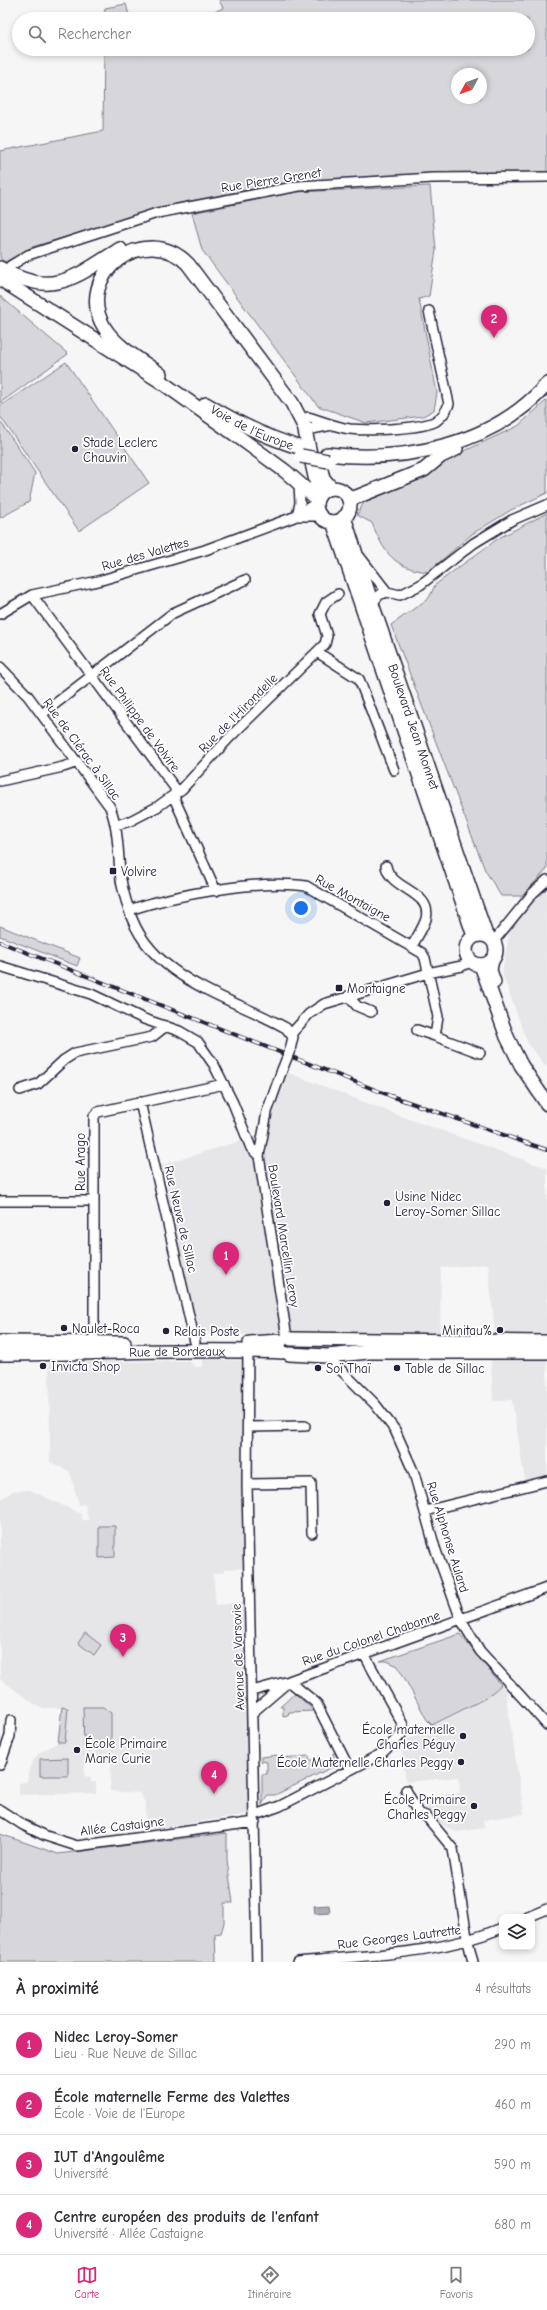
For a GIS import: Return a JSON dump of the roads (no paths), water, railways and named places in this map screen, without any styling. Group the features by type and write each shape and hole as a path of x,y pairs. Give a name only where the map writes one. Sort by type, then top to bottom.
{"main road":[{"path":"3,269 19,279 31,283 61,282 137,241 157,239 175,245 195,260 287,384 306,423 323,478 331,488 344,492 349,500 349,512 339,519"},
{"path":"318,503 306,423 270,372 188,264 182,258 163,249 143,248 123,256 111,265 103,278 97,295 98,312 109,334 160,378 299,484 318,503 339,519 485,937 496,951 481,962"},
{"name":"Voie de l'Europe","path":"3,269 235,429 268,444 301,452 365,464 407,460 437,454 469,443 503,427 525,413 547,391"},
{"path":"0,280 160,378"},
{"name":"Voie de l'Europe","path":"328,457 377,457 410,454 440,447 477,433 504,419 522,407 547,384"},
{"path":"349,500 424,470 441,456 469,443"},
{"path":"318,503 331,488"},
{"name":"Boulevard Jean Monnet","path":"339,519 354,549 485,937"},
{"path":"485,937 466,948 467,955 481,962 490,970 513,1034 526,1062 547,1094"},
{"path":"481,962 507,1037 521,1065 547,1104"},
{"name":"Rue de Bordeaux","path":"0,1342 195,1342 286,1345 547,1342"},
{"name":"Rue de Bordeaux","path":"0,1354 85,1354 118,1351 248,1351 286,1345 327,1356 369,1352 547,1352"}],"street":[{"name":"Rue Pierre Grenet","path":"3,269 28,255 157,213 299,186 433,178 547,177"},
{"path":"306,423 334,425 350,429 376,430 424,424 435,421 446,414 450,404 429,311"},
{"path":"306,423 334,425"},
{"path":"297,516 300,503 299,484"},
{"name":"Rue des Valettes","path":"0,614 32,595 98,581 205,550 297,516 318,503"},
{"path":"372,604 379,595 387,592 400,595 420,585 474,543 512,520 547,504"},
{"path":"354,549 387,592"},
{"path":"42,714 173,613 245,580"},
{"name":"Rue de l'Hirondelle","path":"116,825 130,821 175,794 325,644 327,636 320,614 326,602 338,594"},
{"name":"Rue Philippe de Volvire","path":"32,595 175,788 175,800 216,891"},
{"path":"317,652 359,679 394,770"},
{"name":"Rue de Clérac à Sillac","path":"0,667 42,714 110,807 116,825 120,874 129,910 139,935 157,955 183,977 279,1024 291,1034"},
{"path":"0,781 63,767 78,762"},
{"path":"386,866 390,878 421,898 427,910 425,923 412,946"},
{"path":"485,937 547,880"},
{"name":"Rue Montaigne","path":"129,910 155,902 216,891 272,884 306,886 412,946 424,955 438,1017 435,1036"},
{"path":"291,1034 315,1009 348,996 428,973 481,962"},
{"path":"0,966 91,994 190,1037 202,1046 224,1084 251,1148 258,1156"},
{"path":"348,996 357,1006 371,1012"},
{"path":"20,1090 38,1084 48,1077 64,1060 75,1053 152,1037 166,1026"},
{"path":"417,1030 480,1054"},
{"name":"Boulevard Marcellin Leroy","path":"286,1345 258,1156 267,1112 293,1041 291,1034"},
{"name":"Rue Arago","path":"94,1342 94,1116 98,1112 224,1084"},
{"name":"Rue Neuve de Sillac","path":"140,1102 195,1342"},
{"path":"0,1201 93,1200"},
{"name":"Avenue de Varsovie","path":"248,1351 247,1484 253,1712 257,1962"},
{"name":"Rue Alphonse Aulard","path":"327,1356 376,1404 395,1430 410,1462 442,1572 461,1620 485,1657 547,1725"},
{"path":"248,1427 305,1426"},
{"path":"425,1511 547,1481"},
{"path":"247,1484 311,1483 312,1533"},
{"name":"Rue du Colonel Chabanne","path":"252,1691 289,1681 547,1588"},
{"name":"Allée Castaigne","path":"0,1810 23,1825 46,1836 77,1846 255,1819 381,1754 402,1735 404,1730 403,1725 364,1654"},
{"path":"289,1681 316,1703 350,1770"},
{"name":"Rue du Colonel Chabanne","path":"253,1712 289,1681"},
{"path":"0,1765 10,1736 11,1720"},
{"path":"406,1790 418,1813 426,1816 453,1849 468,1941 473,1962"},
{"path":"535,1914 547,1909"},
{"name":"Rue Georges Lautrette","path":"297,1962 414,1950 468,1941 499,1929"}],"railway":[{"path":"0,942 391,1096 547,1150"}],"place":[{"name":"École maternelle Ferme des Valettes","path":"494,338"},
{"name":"Stade Leclerc Chauvin","path":"75,449"},
{"name":"Volvire","path":"113,871"},
{"name":"Montaigne","path":"339,988"},
{"name":"Usine Nidec Leroy-Somer Sillac","path":"387,1203"},
{"name":"Nidec Leroy-Somer","path":"226,1275"},
{"name":"Naulet-Roca","path":"64,1328"},
{"name":"Minitau%","path":"500,1330"},
{"name":"Relais Poste","path":"166,1331"},
{"name":"Invicta Shop","path":"43,1366"},
{"name":"Soï Thaï","path":"318,1368"},
{"name":"Table de Sillac","path":"397,1368"},
{"name":"IUT d'Angoulême","path":"123,1657"},
{"name":"École maternelle Charles Péguy","path":"463,1736"},
{"name":"École Primaire Marie Curie","path":"77,1750"},
{"name":"École Maternelle Charles Peggy","path":"461,1762"},
{"name":"Centre européen des produits de l'enfant","path":"214,1794"},
{"name":"École Primaire Charles Peggy","path":"474,1806"}]}
